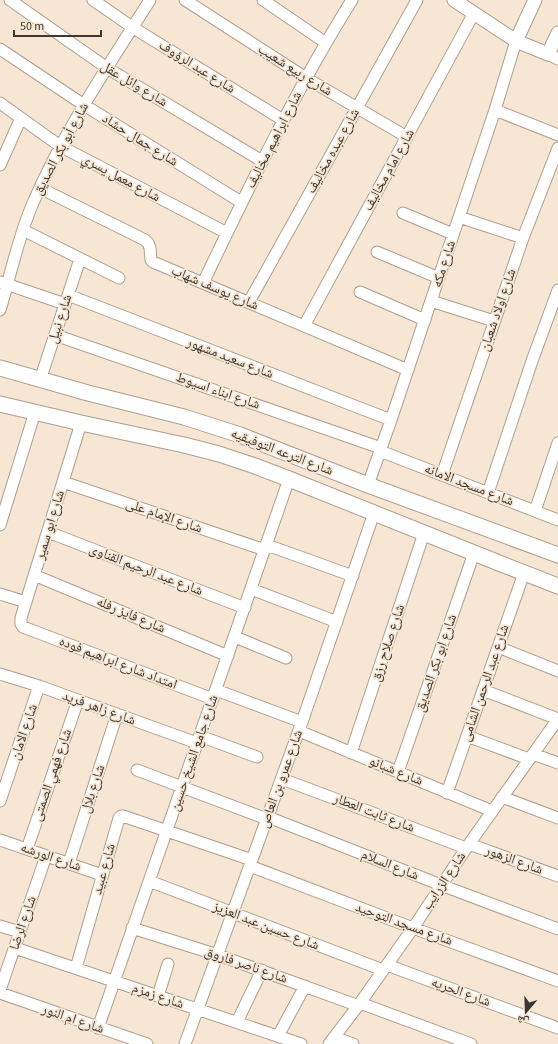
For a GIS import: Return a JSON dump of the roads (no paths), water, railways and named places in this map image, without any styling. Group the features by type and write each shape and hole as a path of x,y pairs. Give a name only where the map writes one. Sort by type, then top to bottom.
{"main road":[{"name":"شارع الترعه التوفيقيه","path":"0,368 88,393 184,417 240,434 368,485 558,555"},
{"name":"شارع الترعه التوفيقيه","path":"0,404 219,454 289,479 558,586"}],"street":[{"name":"شارع وائل عقل","path":"10,0 107,68 262,161"},
{"name":"شارع عبد الرؤوف","path":"92,0 132,27 283,120"},
{"name":"شارع أبو بكر الصديق","path":"0,310 4,283 33,202 60,146 150,0"},
{"name":"شارع ربيع شعيب","path":"185,0 306,78 407,137"},
{"path":"263,0 326,43"},
{"name":"شارع عبده مخاليف","path":"249,302 417,0"},
{"path":"516,41 535,0"},
{"name":"شارع ابراهيم مخاليف","path":"203,283 283,120 348,1"},
{"path":"456,1 516,41 553,56 558,33"},
{"name":"شارع امام مخاليف","path":"304,326 474,14"},
{"name":"شارع مكه","path":"368,485 495,110 516,41"},
{"name":"شارع جمال حشاد","path":"0,49 84,105 242,202"},
{"name":"شارع معمل يسري","path":"0,104 60,146 227,233"},
{"path":"495,110 558,135"},
{"path":"0,165 21,118"},
{"name":"شارع اولاد شعبان","path":"442,475 522,238 558,148"},
{"name":"شارع يوسف شهاب","path":"40,188 145,240 148,243 151,260 153,262 408,370"},
{"path":"403,213 453,234"},
{"path":"459,217 522,238"},
{"path":"23,230 119,278"},
{"path":"377,252 439,278"},
{"name":"شارع نبيل","path":"40,380 80,259"},
{"name":"شارع سعيد مشهور","path":"4,283 67,299 391,420"},
{"path":"488,493 532,360 558,290"},
{"path":"360,292 425,320"},
{"path":"431,300 494,321"},
{"name":"شارع ابناء اسيوط","path":"55,335 381,449"},
{"path":"0,525 35,412"},
{"name":"شارع ابو سمير","path":"23,627 21,624 21,618 81,423"},
{"path":"535,511 558,443"},
{"name":"شارع مسجد الامانه","path":"381,449 442,475 558,520"},
{"name":"شارع جامع الشيخ حسين","path":"98,1028 289,479"},
{"name":"شارع الإمام على","path":"63,482 353,576"},
{"name":"شارع عمرو بن العاص","path":"185,1044 301,727 374,513"},
{"name":"شارع عبد الرحيم القناوى","path":"48,532 245,608"},
{"name":"شارع صلاح رزق","path":"351,753 424,533"},
{"name":"شارع ابو بكر الصديق","path":"398,772 474,553"},
{"name":"شارع عبد الرحمن الشامى","path":"447,792 524,573"},
{"name":"شارع فايز رفله","path":"34,575 228,656"},
{"path":"251,590 337,622"},
{"path":"0,594 26,602"},
{"name":"امتداد شارع ابراهيم فوده","path":"23,627 301,727"},
{"path":"234,637 286,658"},
{"path":"498,647 558,671"},
{"name":"شارع زاهر فريد","path":"0,674 39,686 117,714 257,757"},
{"name":"شارع الامان","path":"0,800 39,686"},
{"path":"483,690 558,718"},
{"name":"شارع فهمي الصمتى","path":"27,849 78,700"},
{"name":"شارع بلال","path":"69,863 117,714"},
{"name":"شارع الزرايب","path":"331,1040 360,1004 492,811 558,718"},
{"name":"شارع شبانو","path":"301,727 351,753 492,811"},
{"path":"467,736 558,763"},
{"path":"137,770 182,788 267,818"},
{"name":"شارع ثابت العطار","path":"282,779 468,846"},
{"path":"502,797 558,818"},
{"name":"شارع عبيد","path":"76,968 118,818 123,816 167,830"},
{"name":"شارع السلام","path":"267,818 558,929"},
{"name":"شارع مسجد التوحيد","path":"167,830 412,928 558,981"},
{"name":"شارع الورشه","path":"0,840 102,875"},
{"name":"شارع الزهور","path":"468,846 558,876"},
{"name":"شارع الرضا","path":"0,990 46,856"},
{"name":"شارع حسين عبد العزيز","path":"149,881 233,913 385,967"},
{"path":"0,926 20,932"},
{"name":"شارع ناصر فاروق","path":"132,928 262,970 471,1044"},
{"name":"شارع زمزم","path":"15,948 301,1044"},
{"path":"158,996 168,964"},
{"name":"شارع الحريه","path":"385,967 558,1028"},
{"path":"236,1022 262,970"},
{"path":"278,1036 305,986"},
{"name":"شارع ام النور","path":"0,993 146,1044"},
{"path":"331,1040 353,1044"}]}
